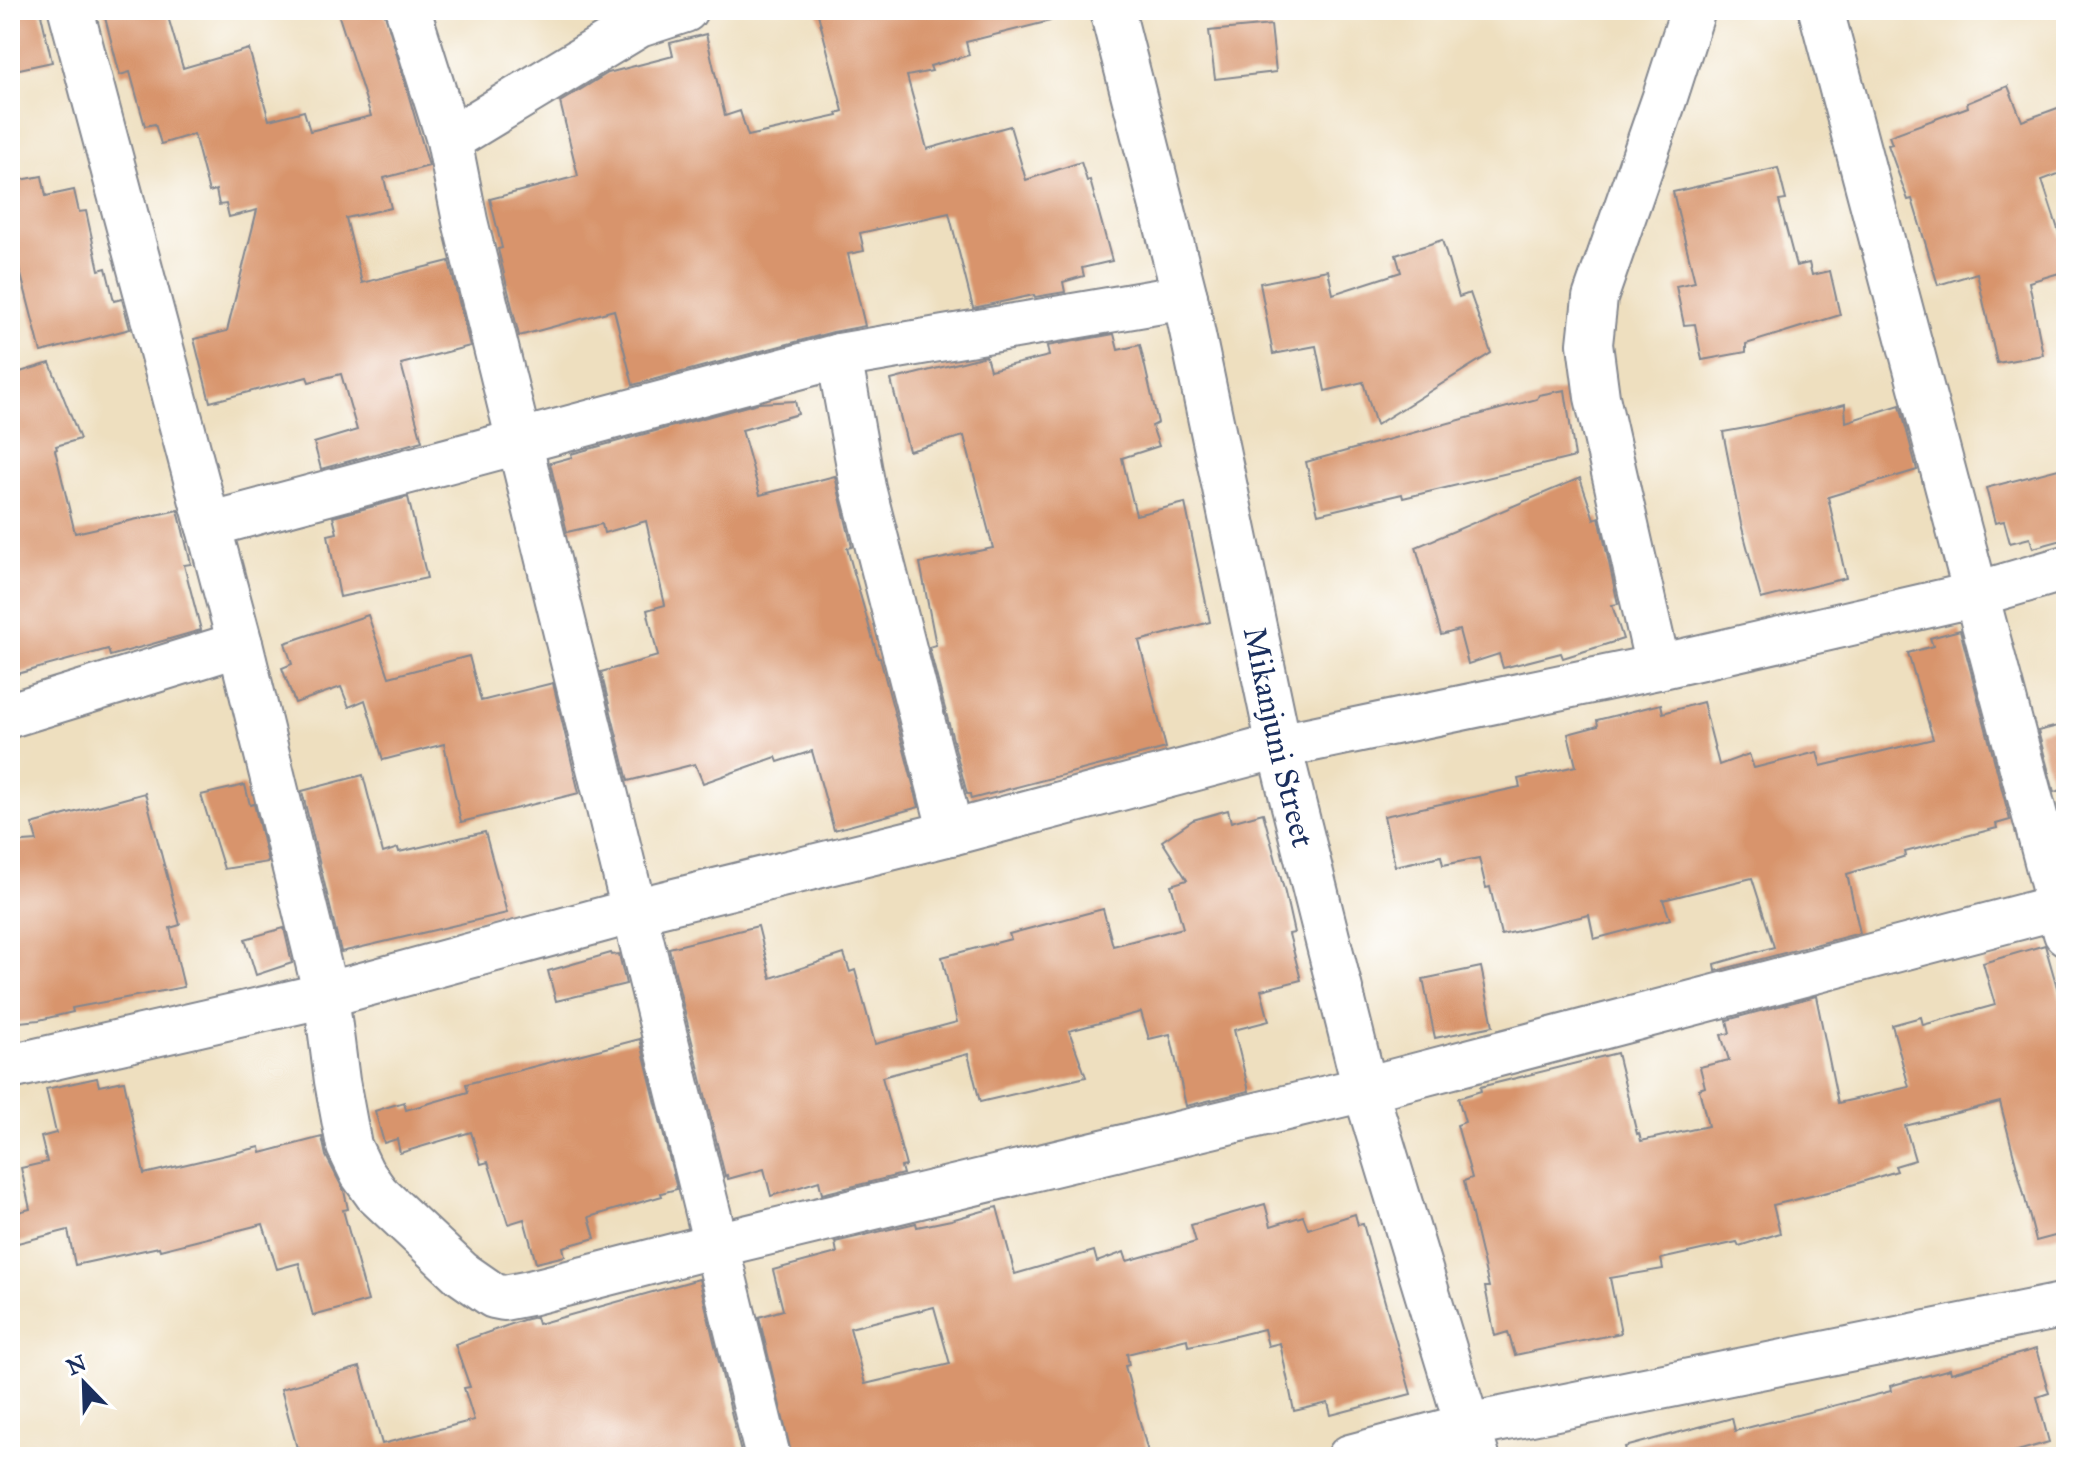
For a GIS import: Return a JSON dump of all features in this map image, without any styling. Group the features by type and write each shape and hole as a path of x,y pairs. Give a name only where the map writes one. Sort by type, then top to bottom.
{"street":[{"path":"71,10 240,644 326,995 349,1146 377,1194 432,1248 486,1292 504,1298 2064,915 1821,10"},
{"path":"408,10 449,140 465,221 768,1457"},
{"path":"449,140 639,25 685,10"},
{"name":"Mikanjuni Street","path":"1112,10 1185,297 1279,746 1365,1089 1472,1442"},
{"path":"1658,667 1597,397 1590,344 1595,298 1693,10"},
{"path":"208,525 839,356 1185,297"},
{"path":"839,356 863,488 951,833"},
{"path":"10,1067 326,995 634,911 951,833 1279,746 1658,667 1977,594 2066,568"},
{"path":"10,715 240,644"},
{"path":"1350,1457 1472,1442 2066,1305"}],"building":[{"path":"10,10 40,10 52,62 10,71"},
{"path":"103,10 166,10 183,68 249,49 269,120 304,111 310,131 371,116 337,10 384,10 429,166 384,178 391,208 346,218 362,283 449,261 470,346 401,364 422,441 321,469 314,443 357,430 341,374 309,382 307,377 210,402 194,339 227,331 257,210 229,217 226,204 219,205 216,190 209,192 194,134 161,144 155,124 145,126 130,72 120,75"},
{"path":"817,10 1048,10 1050,21 966,42 969,55 930,66 932,71 907,76 927,149 1010,126 1026,180 1081,162 1087,181 1090,180 1112,261 1082,268 1084,276 1063,282 1065,292 973,308 949,213 860,233 864,251 848,254 865,326 633,385 614,310 519,336 498,249 502,248 490,199 578,176 560,102 608,73 673,56 670,43 706,34 725,116 740,111 748,136 838,116 837,113 843,111"},
{"path":"1271,25 1276,72 1215,79 1209,31"},
{"path":"2008,86 2022,121 2066,105 2066,171 2042,180 2066,254 2066,271 2029,282 2043,355 1997,363 1977,273 1938,285 1912,199 1908,200 1888,145 1892,144 1889,136 1968,107 1967,103"},
{"path":"1778,168 1786,200 1779,201 1796,266 1809,263 1812,275 1830,271 1840,315 1746,344 1746,352 1702,360 1695,324 1684,325 1676,286 1695,282 1673,192"},
{"path":"42,176 46,196 74,190 79,212 86,211 99,270 106,268 114,301 122,299 130,329 41,352 18,263 10,264 10,182"},
{"path":"1442,240 1459,297 1470,293 1491,353 1376,425 1363,382 1325,391 1316,346 1273,354 1260,283 1328,270 1333,294 1401,272 1396,255"},
{"path":"1114,334 1118,350 1140,345 1158,423 1152,426 1159,446 1122,458 1136,515 1185,503 1210,622 1139,641 1166,748 971,799 967,794 929,647 936,645 920,563 993,548 964,436 909,451 891,380 986,356 990,370 1049,356 1047,346"},
{"path":"50,363 80,439 56,446 55,450 75,533 178,510 191,564 184,565 201,630 110,656 108,649 10,676 10,375"},
{"path":"1565,390 1575,457 1403,498 1402,494 1318,514 1306,462"},
{"path":"795,401 798,414 742,430 760,495 835,476 852,547 847,548 919,807 834,830 812,751 778,762 776,757 703,783 695,764 628,781 601,672 658,656 647,610 665,605 646,521 604,533 602,524 567,532 550,463 572,457 571,454 758,403"},
{"path":"1845,404 1846,422 1900,405 1917,470 1828,497 1846,578 1761,599 1741,524 1723,432"},
{"path":"2066,467 2066,539 2033,548 2030,538 2010,543 2004,521 1995,523 1986,488"},
{"path":"1580,478 1594,519 1599,517 1618,604 1612,605 1623,639 1563,658 1561,653 1503,668 1499,654 1468,664 1459,630 1441,635 1416,547"},
{"path":"408,497 427,578 340,597 328,535 337,533 333,517"},
{"path":"368,615 389,677 469,656 481,701 553,683 579,793 461,822 444,744 383,760 365,700 349,707 341,687 295,703 282,668 292,664 285,643"},
{"path":"1960,630 2010,820 1996,824 1997,828 1905,852 1906,856 1847,874 1860,933 1716,971 1715,964 1774,947 1752,878 1663,900 1670,919 1594,939 1589,915 1501,935 1490,887 1486,888 1479,858 1443,865 1441,856 1395,866 1384,816 1520,787 1518,779 1576,766 1568,734 1598,726 1597,720 1661,704 1663,713 1703,702 1719,765 1749,754 1754,768 1817,752 1821,766 1933,739 1908,653 1933,646 1930,638"},
{"path":"2066,724 2066,789 2054,792 2038,731"},
{"path":"363,775 383,853 485,832 507,913 341,952 302,791"},
{"path":"245,785 250,805 254,804 268,862 224,869 201,795"},
{"path":"145,793 180,925 170,928 184,987 72,1008 73,1012 39,1020 10,1023 10,843 37,841 32,824"},
{"path":"1228,810 1231,822 1263,813 1285,893 1294,933 1289,934 1301,980 1261,990 1269,1021 1234,1030 1249,1091 1186,1106 1170,1034 1149,1039 1141,1012 1069,1031 1086,1077 980,1102 968,1054 882,1077 906,1166 901,1167 903,1174 822,1194 819,1181 771,1196 764,1169 728,1179 725,1176 669,948 758,926 771,978 844,954 850,972 855,970 875,1044 957,1022 942,957 1011,939 1009,934 1103,909 1113,946 1183,928 1171,885 1187,880 1162,841 1193,820"},
{"path":"284,928 292,963 256,975 245,939"},
{"path":"2045,945 2066,1019 2066,1233 2036,1241 2000,1102 1905,1126 1915,1160 1895,1166 1897,1171 1773,1205 1780,1233 1739,1246 1737,1242 1661,1259 1663,1269 1610,1278 1621,1333 1515,1355 1508,1332 1495,1336 1485,1287 1489,1287 1464,1181 1472,1178 1457,1125 1465,1122 1458,1098 1481,1091 1480,1087 1617,1053 1641,1141 1708,1126 1699,1089 1705,1087 1700,1067 1729,1060 1721,1035 1730,1033 1727,1020 1816,996 1838,1103 1909,1087 1892,1025 1921,1017 1923,1025 1995,1005 1983,963"},
{"path":"611,953 619,954 626,984 556,1001 548,971"},
{"path":"1481,967 1493,1026 1435,1038 1423,979"},
{"path":"640,1039 677,1189 589,1217 595,1238 563,1247 565,1256 536,1263 524,1219 508,1224 488,1162 481,1164 471,1132 400,1153 397,1139 384,1143 375,1111 404,1102 406,1110 468,1092 466,1084"},
{"path":"97,1078 99,1086 124,1081 144,1174 260,1147 261,1153 322,1137 326,1156 344,1191 348,1209 343,1210 368,1301 313,1316 299,1263 277,1269 263,1224 160,1250 159,1247 75,1265 68,1230 10,1245 10,1214 30,1209 21,1168 47,1162 41,1137 56,1133 46,1089"},
{"path":"1265,1204 1271,1226 1303,1216 1308,1229 1355,1214 1358,1225 1363,1224 1411,1394 1331,1415 1328,1403 1294,1411 1280,1343 1268,1346 1264,1329 1188,1346 1187,1339 1127,1354 1129,1365 1125,1366 1148,1452 1131,1457 792,1457 759,1317 783,1310 773,1270 837,1253 835,1242 916,1223 917,1227 951,1220 997,1207 1015,1274 1094,1251 1097,1262 1124,1252 1127,1261 1196,1242 1191,1225","holes":["934,1307 950,1364 865,1384 850,1328"]},
{"path":"699,1279 742,1457 302,1457 297,1448 281,1389 360,1367 382,1444 474,1420 464,1388 470,1387 455,1344 523,1320 536,1317 538,1324"},
{"path":"2036,1349 2049,1393 2037,1397 2049,1442 1996,1457 1627,1457 1625,1447 1732,1418 1735,1431 1891,1391 1890,1386 1950,1369 1951,1373"}]}
